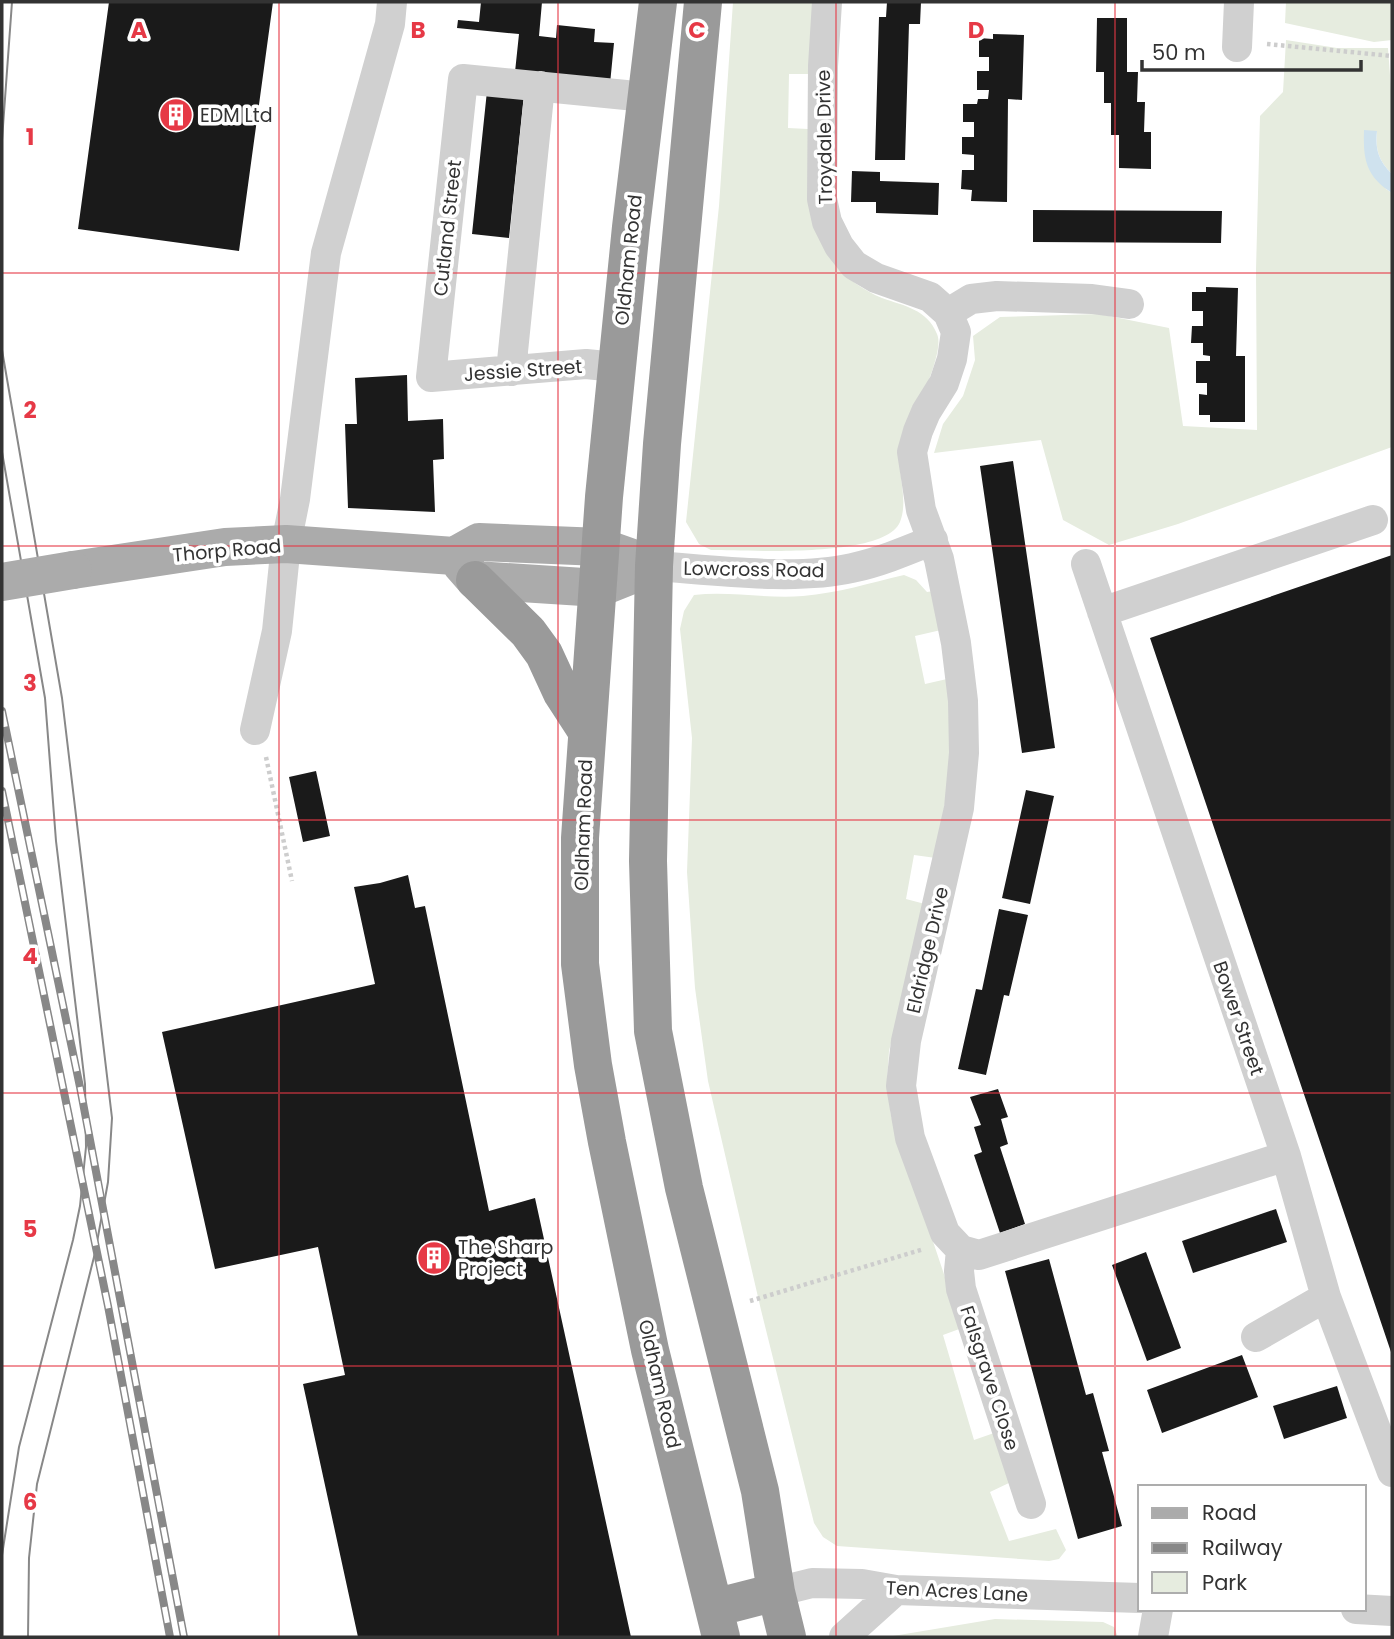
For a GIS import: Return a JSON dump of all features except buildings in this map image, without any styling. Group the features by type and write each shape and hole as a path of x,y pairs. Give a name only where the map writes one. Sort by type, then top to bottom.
{"highway":[{"name":"Oldham Road","path":"658,2 616,367 586,730 580,838 580,964 593,1065 650,1350 718,1623"},
{"path":"703,2 662,444 654,566 648,861 653,1031 684,1188 760,1491 776,1592 787,1637"},
{"path":"465,568 528,632 544,654 562,693 586,730"},
{"path":"718,1623 776,1592"}],"main road":[{"path":"465,568 479,542 601,547 654,566"},
{"name":"Thorp Road","path":"2,582 225,547 286,544 599,588"},
{"path":"599,588 654,566"}],"street":[{"path":"255,730 277,631 286,544 295,499 327,253 390,24 392,2"},
{"name":"Troydale Drive","path":"827,2 822,66 822,199 827,222 839,246 854,265 876,278 930,298 948,313"},
{"path":"1238,44 1239,2"},
{"name":"Cutland Street","path":"431,377 463,79 540,86"},
{"path":"511,371 540,86 646,97"},
{"path":"948,313 971,299 997,296 1092,299 1129,304"},
{"name":"Eldridge Drive","path":"948,313 956,332 951,359 944,383 918,431 912,452 921,510 933,540 956,643 963,701 964,752 959,808 906,1041 901,1086 910,1138 945,1233 957,1246"},
{"name":"Jessie Street","path":"431,377 586,364 616,367"},
{"path":"1102,612 1373,520"},
{"name":"Lowcross Road","path":"654,566 807,573 839,570 888,558 933,540"},
{"name":"Bower Street","path":"1086,564 1286,1156 1326,1297 1384,1420 1392,1472"},
{"path":"957,1246 979,1255 1286,1156"},
{"name":"Falsgrave Close","path":"957,1246 961,1289 1031,1504"},
{"path":"1256,1337 1326,1297"},
{"name":"Ten Acres Lane","path":"776,1592 812,1583 862,1584 896,1590 1138,1598"},
{"path":"844,1637 896,1590"},
{"path":"1366,1610 1392,1611"},
{"path":"1153,1637 1158,1611"}],"path":[{"path":"1238,44 1392,56"},
{"path":"255,730 268,760 292,881"},
{"path":"750,1301 957,1246"}],"green space":[{"path":"733,2 816,2 809,74 789,74 788,128 808,129 832,256 845,275 856,284 921,314 937,334 934,365 901,450 903,506 900,522 889,534 869,542 813,550 711,550 699,544 686,522 719,206"},
{"path":"1286,2 1392,2 1392,40 1374,42 1285,23"},
{"path":"1286,40 1337,48 1388,48 1392,103 1392,174 1379,155 1377,131 1364,131 1386,189 1392,193 1392,447 1178,524 1109,545 1063,520 1041,440 934,453 943,424 963,396 975,360 973,336 1000,317 1099,314 1169,328 1183,426 1257,430 1256,270 1260,116 1283,92"},
{"path":"904,575 916,580 927,592 934,591 941,630 915,636 925,684 947,679 951,726 949,778 936,858 914,855 906,899 925,904 889,1051 887,1082 891,1116 962,1328 943,1335 974,1440 994,1433 1011,1482 990,1492 1009,1541 1056,1529 1066,1550 1059,1559 1049,1561 837,1546 823,1537 814,1523 708,1081 695,988 687,872 692,738 680,629 684,611 694,595 816,595"},
{"path":"995,1619 1103,1622 1114,1627 1118,1637 887,1637"}],"water":[{"path":"1364,130 1377,131 1379,155 1392,174 1392,193 1371,174 1364,150"}],"tram line":[{"path":"2,140 12,2"},
{"path":"2,350 62,698 112,1118 108,1182 95,1253 37,1484 29,1558 28,1637"},
{"path":"2,452 45,698 56,841 85,1084 86,1147 80,1206 19,1447 2,1555"}],"railway":[{"path":"2,711 80,1087 184,1637"},
{"path":"2,791 108,1306 170,1637"}],"place":[{"name":"EDM Ltd","path":"176,115"},
{"name":"The Sharp Project","path":"434,1258"}]}
